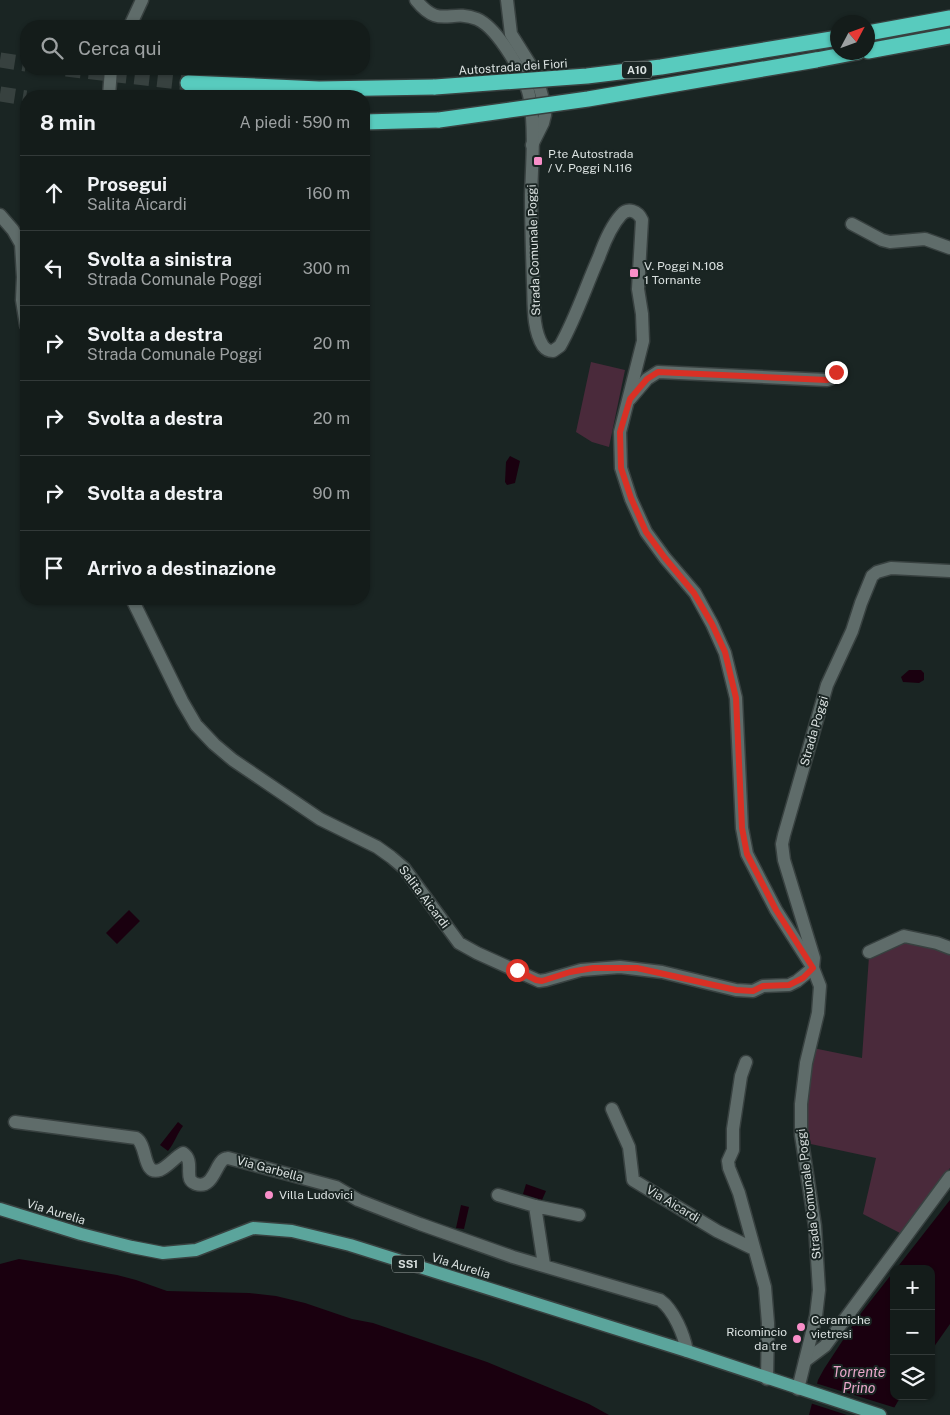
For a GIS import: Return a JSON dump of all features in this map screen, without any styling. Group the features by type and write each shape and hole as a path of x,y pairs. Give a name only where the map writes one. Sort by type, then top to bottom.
{"highway":[{"path":"875,32 950,18"},
{"path":"875,50 950,36"},
{"name":"Autostrada dei Fiori","path":"188,83 319,89 435,87 587,76 661,67 830,39"},
{"name":"A10","path":"370,122 439,120 579,100 830,57"}],"main road":[{"name":"Via Aurelia","path":"0,1209 82,1234 163,1253 196,1250 254,1228 292,1231 350,1245 687,1351 880,1415"}],"street":[{"path":"133,20 142,0"},
{"name":"Strada Comunale Poggi","path":"416,0 427,13 432,15 465,16 478,20 494,32 518,67 526,84 530,100 532,145 531,241 534,303 536,328 547,350 553,351 560,346 605,242 621,215 632,211 640,215 642,220 638,289 642,314 642,340 630,399 620,432 621,468 646,532 694,593 712,624 725,652 736,698 742,828 747,854 776,910 813,968 821,992 806,1063 801,1104 801,1135 815,1226 819,1290 816,1316 805,1361 804,1391"},
{"path":"507,0 511,34 532,68 544,103 545,115 543,123 532,145"},
{"path":"108,90 110,75"},
{"path":"0,215 20,241"},
{"path":"852,224 882,240 890,242 925,239 950,248"},
{"path":"630,399 647,379 658,372 827,380 836,372"},
{"name":"Strada Poggi","path":"813,968 814,958 787,871 782,844 827,686 854,626 872,576 877,572 891,568 950,572"},
{"name":"Salita Aicardi","path":"135,605 182,701 196,725 214,744 232,760 304,808 377,847 391,857 404,868 459,943 477,953 539,981 581,970 620,967 662,972 736,990 753,991 763,986 789,985 803,978 813,968"},
{"path":"869,952 904,936 937,943 950,948"},
{"path":"746,1062 741,1076 733,1129 733,1150 728,1161 739,1193 764,1287 768,1323 767,1379"},
{"name":"Via Aicardi","path":"612,1109 629,1147 633,1180 717,1232 754,1249"},
{"name":"Via Garbella","path":"16,1122 136,1138 143,1144 147,1163 152,1169 157,1170 165,1167 183,1153 187,1156 190,1164 190,1178 194,1184 203,1184 212,1177 219,1164 225,1159 261,1166 336,1187 358,1200 420,1224 513,1256 660,1300 668,1308 675,1320 687,1351"},
{"path":"805,1361 826,1346 950,1178"},
{"path":"498,1195 535,1206 579,1215"},
{"path":"535,1206 544,1265"}],"shaded area":[{"path":"591,362 625,370 609,447 592,442 576,432"},
{"path":"905,939 950,953 950,1168 900,1233 863,1214 876,1158 806,1143 805,1122 813,1048 862,1058 869,956"}],"water":[{"path":"510,456 520,461 515,483 507,485 505,482 506,462"},
{"path":"909,670 921,670 924,673 924,680 919,683 903,682 901,677"},
{"path":"129,910 140,921 117,944 106,933"},
{"path":"178,1122 183,1126 168,1151 160,1145"},
{"path":"526,1184 546,1191 542,1200 523,1194"},
{"path":"950,1200 950,1324 935,1345 935,1265 899,1265"},
{"path":"461,1205 469,1207 464,1229 456,1228"},
{"path":"19,1259 117,1275 167,1291 249,1293 276,1296 305,1303 352,1319 373,1323 487,1362 589,1404 609,1415 0,1415 0,1264"},
{"name":"Torrente Prino","path":"890,1276 890,1400 899,1400 890,1415 809,1415 818,1380 858,1317"}],"pier":[{"path":"815,1383 896,1408 893,1415 847,1415 810,1403"}],"tunnel":[{"path":"0,60 20,63"},
{"path":"118,75 188,83"},
{"path":"0,94 20,97"}],"place":[{"name":"P.te Autostrada / V. Poggi N.116","path":"538,161"},
{"name":"V. Poggi N.108 1 Tornante","path":"634,273"},
{"name":"Villa Ludovici","path":"269,1195"},
{"name":"Ceramiche vietresi","path":"801,1327"},
{"name":"Ricomincio da tre","path":"797,1339"}],"route":[{"path":"517,970 536,980 542,981 570,972 593,968 637,968 662,972 736,990 753,991 763,986 789,985 797,982 813,968 776,910 747,854 742,828 739,790 736,698 725,652 712,624 694,593 646,532 631,498 621,468 620,432 630,399 654,373 827,380 836,372"}]}
